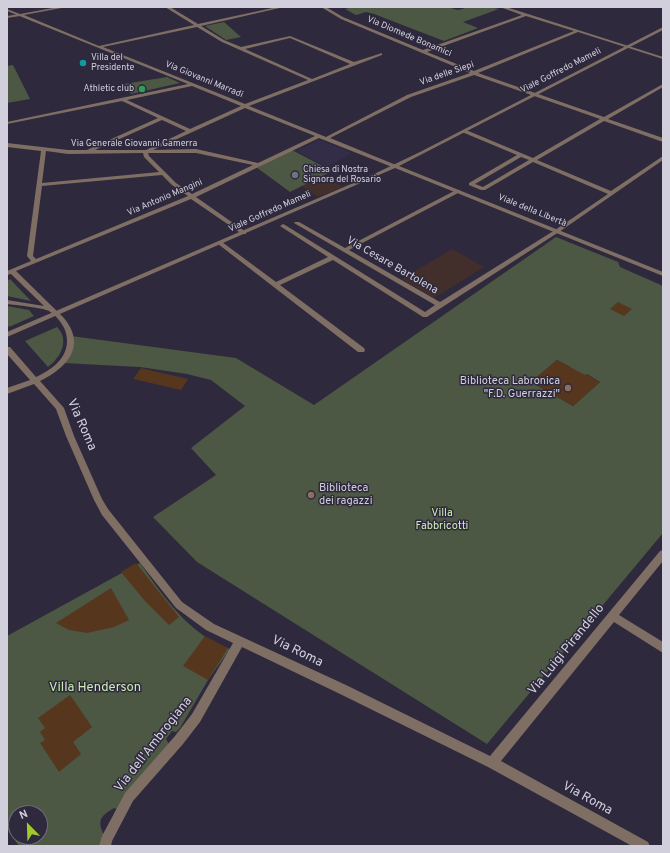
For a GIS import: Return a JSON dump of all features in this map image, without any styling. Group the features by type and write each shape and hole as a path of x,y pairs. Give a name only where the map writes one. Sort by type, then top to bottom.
{"street":[{"path":"7,17 66,7"},
{"path":"167,7 240,49 311,80"},
{"path":"98,47 282,7"},
{"name":"Via Diomede Bonamici","path":"323,7 342,18 474,73 663,140"},
{"path":"502,7 663,58"},
{"name":"Via Giovanni Marradi","path":"7,10 394,166"},
{"path":"424,52 527,14"},
{"name":"Viale Goffredo Mameli","path":"7,336 55,312 244,233 394,166 663,28"},
{"name":"Via delle Siepi","path":"322,138 409,96 474,73 578,31"},
{"path":"240,49 290,37 354,64"},
{"path":"244,233 174,184 146,156 145,152 244,106 380,54"},
{"path":"7,123 192,84"},
{"path":"521,155 471,184 484,189 663,85"},
{"path":"122,99 191,131"},
{"path":"86,152 162,118"},
{"path":"464,131 611,193"},
{"name":"Via Antonio Mangini","path":"12,271 193,196 322,138"},
{"name":"Via Generale Giovanni Gamerra","path":"7,145 44,150 86,152 196,151 260,165"},
{"path":"35,261 30,256 44,150"},
{"path":"440,306 556,231 663,158"},
{"name":"Viale della Libertà","path":"394,166 663,274"},
{"path":"40,185 162,173"},
{"path":"345,250 458,191"},
{"name":"Via Cesare Bartolena","path":"296,224 345,250 440,306"},
{"name":"Via Cesare Bartolena","path":"283,226 424,315 440,306"},
{"path":"220,243 361,350"},
{"path":"276,285 332,258"},
{"path":"7,391 36,381 51,372 63,362 72,341 69,330 55,312 12,271"},
{"path":"7,302 55,312"},
{"name":"Via Roma","path":"7,349 60,408 82,463 105,512 179,605 210,627 240,640 492,763 644,846"},
{"name":"Via Luigi Pirandello","path":"492,763 663,554"},
{"path":"613,616 663,648"},
{"name":"Via dell'Ambrogiana","path":"105,846 106,840 130,797 180,740 196,718 240,640"}],"shaded area":[{"path":"319,140 352,153 327,167 297,151"},
{"path":"323,175 343,187 318,197 301,186 304,185 302,183"},
{"path":"452,249 484,267 434,298 402,279"}],"green space":[{"path":"353,7 448,7 458,10 470,7 488,7 499,9 463,22 478,28 444,41 374,14 366,12 356,15 345,9"},
{"path":"224,22 241,37 226,40 205,26"},
{"path":"13,65 30,99 7,103 7,66"},
{"name":"Athletic club","path":"167,77 180,83 131,94 124,84"},
{"path":"292,150 332,171 290,192 256,167"},
{"name":"Villa Fabbricotti","path":"556,237 618,262 620,267 663,286 663,533 487,744 197,562 153,517 216,475 191,448 245,406 211,380 187,374 140,367 63,363 71,336 236,358 314,405","holes":["557,360 570,367 580,379 587,374 600,382 573,406 531,382"]},
{"path":"10,279 31,301 7,296 7,281"},
{"path":"7,306 29,310 34,316 9,327 7,324"},
{"path":"57,327 63,337 62,348 57,358 48,367 25,341"},
{"name":"Villa Henderson","path":"140,563 177,612 194,629 213,641 230,649 208,680 180,728 176,732 172,731 166,739 170,746 119,810 114,808 101,819 100,822 104,835 100,846 19,846 18,845 48,845 48,805 8,805 8,830 7,636"}],"building":[{"path":"618,302 632,309 624,316 610,309"},
{"name":"Biblioteca Labronica \"F.D. Guerrazzi\"","path":"557,360 600,382 573,406 531,382"},
{"path":"141,368 188,379 181,390 133,379"},
{"path":"136,563 179,617 169,625 145,601 121,572"},
{"path":"111,588 129,620 114,627 87,633 69,630 56,623"},
{"path":"205,636 228,648 208,680 183,666"},
{"path":"70,695 92,727 73,742 81,754 59,772 40,743 45,740 40,732 45,728 38,718"}],"place":[{"name":"Villa del Presidente","path":"83,63"},
{"name":"Athletic club","path":"142,89"},
{"name":"Chiesa di Nostra Signora del Rosario","path":"295,175"},
{"name":"Biblioteca Labronica \"F.D. Guerrazzi\"","path":"568,388"},
{"name":"Biblioteca dei ragazzi","path":"311,495"}]}
